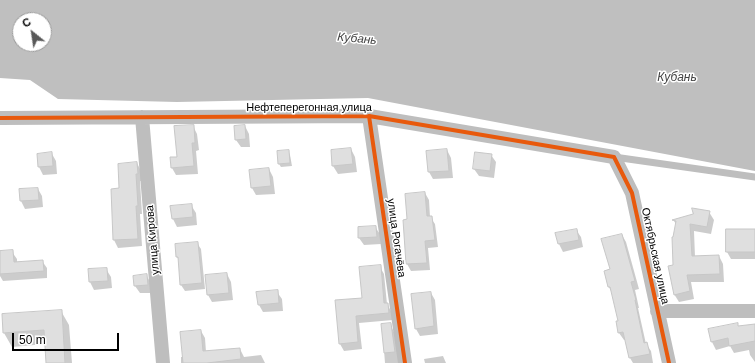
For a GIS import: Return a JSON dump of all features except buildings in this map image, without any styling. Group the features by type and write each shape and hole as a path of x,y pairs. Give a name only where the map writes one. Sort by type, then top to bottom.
{"street":[{"name":"Нефтеперегонная улица","path":"0,118 369,116 614,157"},
{"name":"улица Рогачёва","path":"369,116 405,363"},
{"name":"улица Кирова","path":"142,117 163,363"},
{"name":"Октябрьская улица","path":"614,157 632,193 669,363"},
{"path":"658,311 755,311"}],"lane":[{"path":"614,157 755,177"}],"water":[{"name":"Кубань","path":"0,0 755,0 755,171 368,98 177,102 58,99 30,80 0,78"}],"cycle path":[{"path":"369,116 405,363"},
{"path":"0,118 369,116 614,157 632,193 669,363"}]}
